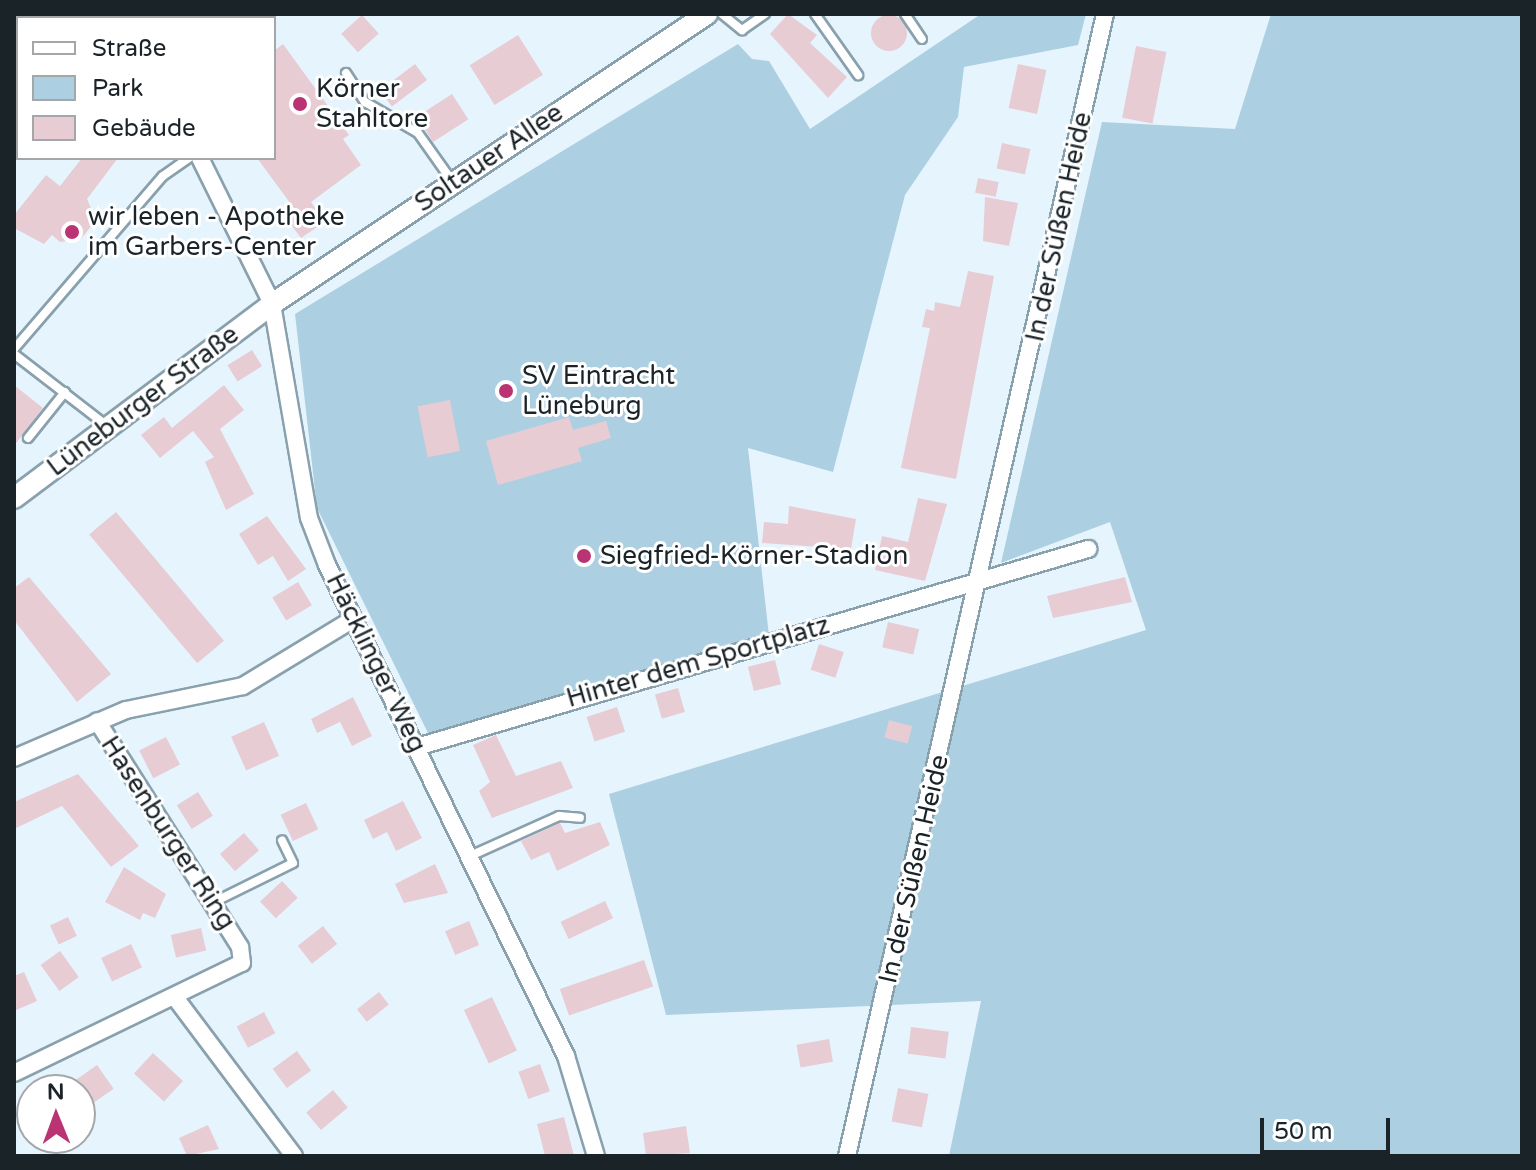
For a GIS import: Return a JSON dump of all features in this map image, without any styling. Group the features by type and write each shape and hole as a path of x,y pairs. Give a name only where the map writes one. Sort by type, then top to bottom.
{"street":[{"name":"Soltauer Allee","path":"272,304 707,14"},
{"name":"In der Süßen Heide","path":"847,1156 1105,14"},
{"name":"Häcklinger Weg","path":"201,160 272,304 309,518 353,619 566,1056 596,1156"},
{"name":"Lüneburger Straße","path":"14,498 272,304"},
{"path":"979,581 1088,549"},
{"name":"Hinter dem Sportplatz","path":"417,747 979,581"},
{"name":"Hasenburger Ring","path":"14,758 97,721 243,686 353,619"},
{"name":"Hasenburger Ring","path":"97,721 212,903 242,963 177,1000"},
{"path":"14,1073 177,1000 294,1156"}],"lane":[{"path":"722,14 742,30 765,14"},
{"path":"815,14 858,75"},
{"path":"905,14 922,39"},
{"path":"346,73 365,102 418,133 453,181"},
{"path":"107,426 14,352 163,176 186,160"},
{"path":"28,438 65,392"},
{"path":"470,856 559,816 580,818"},
{"path":"212,903 293,863 282,840"}],"green space":[{"name":"SV Eintracht Lüneburg","path":"981,14 1086,14 1078,45 964,67 958,117 905,195 833,472 748,448 769,636 429,735 317,508 295,314 738,44 752,59 769,61 810,129"},
{"path":"1271,14 1522,14 1522,1156 949,1156 981,1001 666,1015 609,794 1146,630 1110,522 1001,563 1102,122 1235,129"}],"building":[{"path":"788,14 817,35 810,43 847,77 828,98 770,34"},
{"path":"362,15 379,34 358,52 341,34"},
{"path":"889,15 902,20 907,33 902,46 889,51 876,46 871,33 876,20"},
{"path":"518,35 543,75 495,105 470,65"},
{"name":"Körner Stahltore","path":"283,44 349,135 343,139 361,165 311,202 325,222 301,238 286,218 296,211 258,160 276,160 276,49"},
{"path":"1136,46 1166,52 1153,124 1122,118"},
{"path":"415,64 427,80 392,106 380,90"},
{"path":"1018,64 1046,70 1037,114 1009,108"},
{"path":"452,94 468,119 433,142 417,117"},
{"path":"1002,143 1030,149 1025,174 997,168"},
{"path":"80,160 116,160 87,199 96,220 81,239 60,242 52,235 44,244 14,228 14,215 46,175 60,186"},
{"path":"978,178 999,182 996,197 975,193"},
{"path":"985,197 1018,203 1009,246 983,241"},
{"path":"968,271 994,276 956,479 901,468 930,328 922,327 926,309 934,311 935,302 960,307"},
{"path":"252,350 262,366 237,381 227,365"},
{"path":"14,385 43,408 14,446"},
{"path":"224,385 244,410 220,429 254,494 226,510 205,462 214,457 193,431 160,458 141,435 164,417 172,428"},
{"path":"450,400 460,451 428,457 418,406"},
{"path":"569,417 573,430 606,421 611,438 578,448 582,461 498,485 486,441"},
{"path":"918,498 947,504 925,581 875,570 882,536 908,542"},
{"path":"789,506 856,519 851,549 762,543 764,522 788,524"},
{"path":"116,512 224,641 197,663 89,534"},
{"path":"267,516 306,569 288,581 273,556 258,565 239,534"},
{"path":"29,577 111,674 77,702 14,620 14,588"},
{"path":"1125,577 1132,602 1053,618 1047,596"},
{"path":"298,582 312,605 286,621 272,597"},
{"path":"888,622 919,629 913,655 882,647"},
{"path":"819,644 844,652 835,678 811,670"},
{"path":"775,660 781,684 754,691 748,667"},
{"path":"678,688 685,712 662,719 655,695"},
{"path":"353,697 372,736 352,746 340,722 317,733 311,719"},
{"path":"617,707 625,732 595,742 587,717"},
{"path":"889,720 912,726 908,744 884,737"},
{"path":"264,722 279,756 246,770 231,737"},
{"path":"496,735 516,776 561,761 573,788 492,818 479,791 490,782 473,745"},
{"path":"166,737 180,765 153,778 139,751"},
{"path":"78,774 139,846 111,867 62,806 14,829 14,802"},
{"path":"198,792 213,816 192,829 177,805"},
{"path":"403,801 422,838 396,851 387,832 373,839 364,820"},
{"path":"306,803 318,829 293,841 281,815"},
{"path":"600,822 610,845 557,871 549,852 531,860 521,841 560,823 565,833"},
{"path":"244,833 259,850 235,871 220,854"},
{"path":"435,864 448,893 404,903 395,884"},
{"path":"124,867 166,894 155,918 143,913 140,920 105,902"},
{"path":"282,881 298,898 276,918 260,901"},
{"path":"605,901 613,918 569,939 561,922"},
{"path":"68,917 77,936 59,944 50,925"},
{"path":"469,921 479,945 455,955 445,931"},
{"path":"323,926 337,944 312,964 298,946"},
{"path":"201,928 206,950 176,957 171,935"},
{"path":"131,944 142,968 112,982 101,958"},
{"path":"60,951 79,977 59,991 41,965"},
{"path":"644,960 653,986 569,1015 560,989"},
{"path":"24,972 37,1001 14,1011 14,976"},
{"path":"379,992 389,1005 367,1022 357,1009"},
{"path":"492,997 517,1050 489,1064 464,1010"},
{"path":"264,1012 275,1033 248,1048 237,1027"},
{"path":"911,1027 949,1032 945,1058 908,1054"},
{"path":"829,1039 833,1062 800,1067 797,1045"},
{"path":"297,1051 311,1070 287,1088 273,1069"},
{"path":"153,1053 183,1081 164,1101 134,1073"},
{"path":"540,1064 550,1091 528,1099 518,1072"},
{"path":"97,1065 114,1089 96,1101 96,1074 84,1074"},
{"path":"898,1088 928,1094 922,1127 892,1121"},
{"path":"333,1090 348,1108 321,1130 306,1112"},
{"path":"564,1117 574,1156 545,1156 537,1124"},
{"path":"208,1125 219,1149 187,1156 179,1138"},
{"path":"686,1126 690,1153 646,1156 643,1133"}],"place":[{"name":"Körner Stahltore","path":"300,104"},
{"name":"wir leben - Apotheke im Garbers-Center","path":"72,232"},
{"name":"SV Eintracht Lüneburg","path":"506,391"},
{"name":"Siegfried-Körner-Stadion","path":"584,556"}]}
